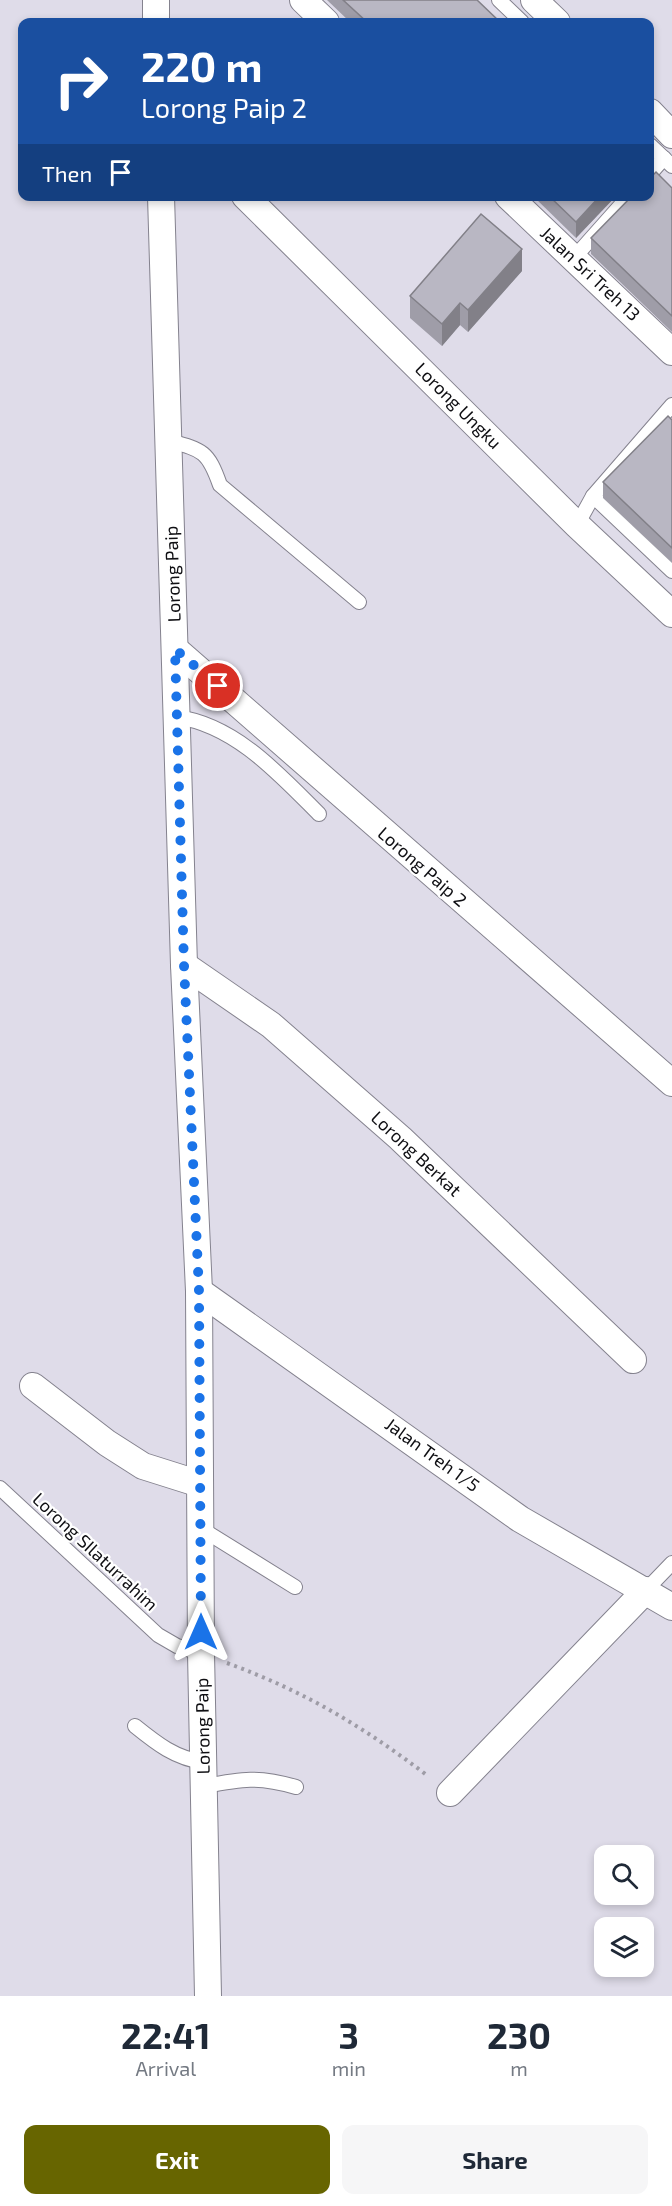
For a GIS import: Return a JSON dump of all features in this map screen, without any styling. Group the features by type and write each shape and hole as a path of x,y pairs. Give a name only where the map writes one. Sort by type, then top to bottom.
{"street":[{"path":"156,0 156,18"},
{"path":"303,0 322,18"},
{"path":"534,0 553,18"},
{"path":"654,116 672,135"},
{"name":"Lorong Paip","path":"161,201 184,965 199,1291 201,1653 208,1996"},
{"name":"Lorong Ungku","path":"250,201 577,525 672,614"},
{"name":"Jalan Sri Treh 13","path":"513,201 672,352"},
{"name":"Lorong Paip 2","path":"175,649 672,1083"},
{"name":"Lorong Berkat","path":"184,965 271,1025 392,1130 633,1360"},
{"name":"Jalan Treh 1/5","path":"199,1291 520,1519 672,1607"},
{"path":"33,1386 107,1443 143,1466 201,1484"},
{"path":"450,1793 646,1590"}],"lane":[{"path":"499,0 518,18"},
{"path":"654,149 668,162 654,171"},
{"path":"573,259 625,201"},
{"path":"577,525 593,496 672,405"},
{"path":"169,441 189,446 209,457 220,485 359,602"},
{"path":"593,496 672,571"},
{"path":"177,717 194,719 232,738 270,765 319,814"},
{"name":"Lorong SIlaturrahim","path":"0,1488 158,1635 177,1646 201,1653"},
{"path":"201,1528 295,1587"},
{"path":"646,1590 672,1563"},
{"path":"135,1726 172,1753 189,1760 204,1774 240,1779 266,1778 296,1787"}],"path":[{"path":"201,1653 275,1680 316,1700 375,1736 450,1793"}],"building":[{"path":"343,0 477,0 496,18 363,18"},
{"path":"656,172 672,188 672,316 591,238 627,201 654,201 654,174"},
{"path":"554,201 595,201 576,222"},
{"path":"481,214 522,249 468,310 460,303 442,324 410,296"},
{"path":"668,416 672,420 672,548 603,482"}],"route":[{"path":"201,1632 199,1291 184,965 175,649 218,686"}]}
